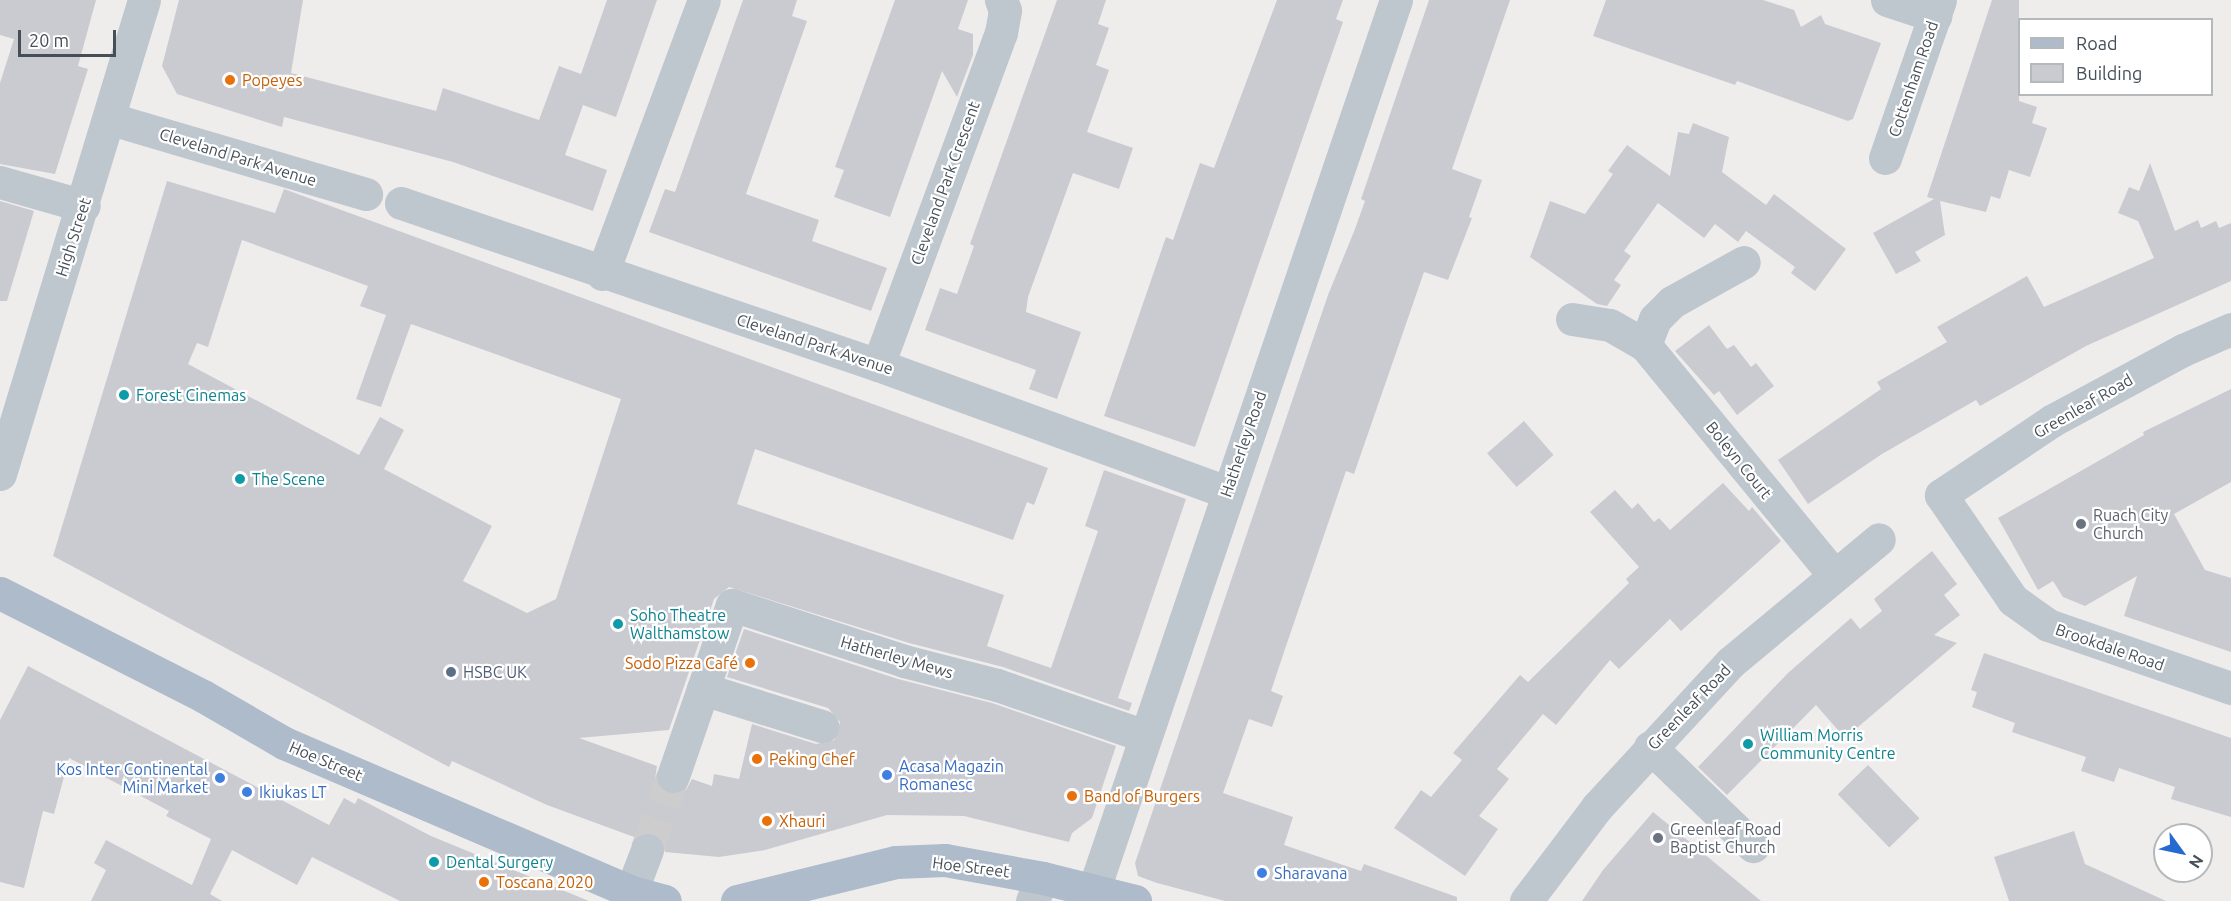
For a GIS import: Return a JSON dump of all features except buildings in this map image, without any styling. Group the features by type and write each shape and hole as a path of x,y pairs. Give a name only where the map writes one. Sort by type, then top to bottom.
{"main road":[{"name":"Hoe Street","path":"0,593 203,696 284,743 646,898"},
{"name":"Hoe Street","path":"737,901 896,862 945,860 1038,890 1094,889 1135,901"}],"street":[{"name":"High Street","path":"0,474 11,388 84,206 144,0"},
{"path":"602,274 704,0"},
{"name":"Cleveland Park Crescent","path":"878,365 1001,33 1005,10 1001,0"},
{"name":"Hatherley Road","path":"1094,889 1396,0"},
{"path":"1887,0 1937,8"},
{"name":"Cottenham Road","path":"1885,158 1937,8"},
{"name":"Cleveland Park Avenue","path":"111,118 366,194"},
{"path":"0,182 84,206"},
{"name":"Cleveland Park Avenue","path":"401,203 602,274 878,365 1227,492"},
{"path":"1645,345 1654,319 1672,302 1744,262"},
{"name":"Boleyn Court","path":"1572,319 1610,325 1645,345 1833,574"},
{"name":"Greenleaf Road","path":"1941,495 2053,420 2183,350 2231,329"},
{"name":"Brookdale Road","path":"1941,495 2013,600 2048,625 2231,688"},
{"name":"Greenleaf Road","path":"1526,901 1597,807 1731,662 1833,574 1879,539"},
{"name":"Hatherley Mews","path":"673,776 732,605 904,661 997,685 1145,736"},
{"path":"703,689 822,726"},
{"path":"1650,747 1753,846"},
{"path":"646,898 647,850"}],"tunnel":[{"path":"647,850 673,776"}],"place":[{"name":"Popeyes","path":"230,80"},
{"name":"Forest Cinemas","path":"124,395"},
{"name":"The Scene","path":"240,479"},
{"name":"Ruach City Church","path":"2081,524"},
{"name":"Soho Theatre Walthamstow","path":"618,624"},
{"name":"Sodo Pizza Café","path":"750,663"},
{"name":"HSBC UK","path":"451,672"},
{"name":"William Morris Community Centre","path":"1748,744"},
{"name":"Peking Chef","path":"757,759"},
{"name":"Acasa Magazin Romanesc","path":"887,775"},
{"name":"Kos Inter Continental Mini Market","path":"220,778"},
{"name":"Ikiukas LT","path":"247,792"},
{"name":"Band of Burgers","path":"1072,796"},
{"name":"Xhauri","path":"767,821"},
{"name":"Greenleaf Road Baptist Church","path":"1658,838"},
{"name":"Dental Surgery","path":"434,862"},
{"name":"Sharavana","path":"1262,873"},
{"name":"Toscana 2020","path":"484,882"}]}
